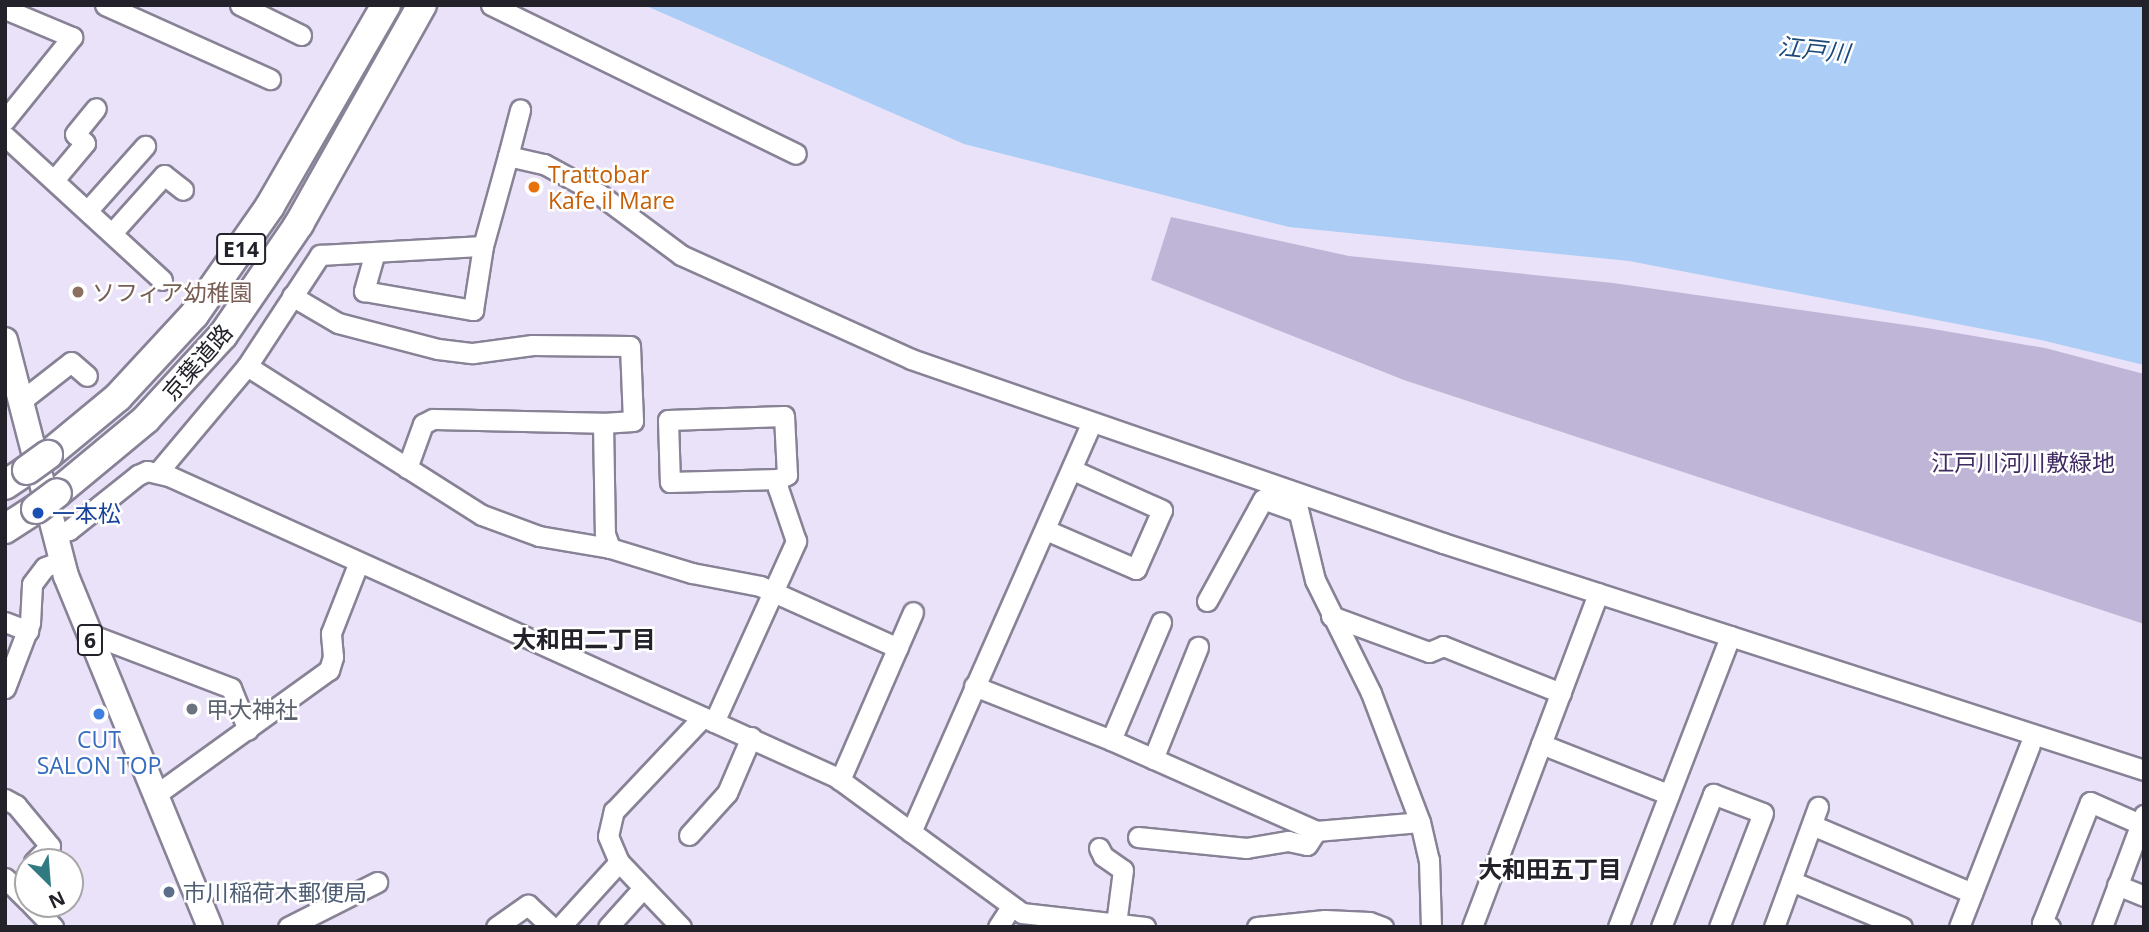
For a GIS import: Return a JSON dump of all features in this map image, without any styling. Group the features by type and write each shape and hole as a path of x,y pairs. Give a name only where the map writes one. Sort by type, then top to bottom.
{"highway":[{"name":"京葉道路","path":"27,470 118,397 194,315 270,206 386,5"},
{"name":"京葉道路","path":"23,517 146,419 231,325 299,224 421,8"}],"main road":[{"name":"6","path":"5,340 14,390 61,561 87,633 210,927"}],"street":[{"path":"105,5 270,79"},
{"path":"240,5 301,35"},
{"path":"491,5 796,154"},
{"path":"5,9 72,37 5,120"},
{"path":"54,180 85,143 75,134 96,108"},
{"path":"375,252 364,291 473,310 482,246 520,110"},
{"path":"5,136 162,280"},
{"path":"88,210 145,145"},
{"path":"508,156 544,164 600,194 681,255 899,354 1300,503 1598,593 2144,770"},
{"path":"112,233 164,175 183,190"},
{"path":"158,472 247,366 320,255 482,246"},
{"path":"292,296 338,323 373,336 465,353 532,345 629,346 633,421 603,423 433,419 423,424 407,468"},
{"path":"14,390 71,362 87,376"},
{"path":"247,366 493,520 539,536 610,548 773,593 898,648"},
{"path":"784,416 787,475 778,479 670,482 668,420 784,416"},
{"path":"603,423 605,534 610,548"},
{"path":"911,832 1073,470 1089,428"},
{"path":"1046,530 1136,569 1162,510 1073,470"},
{"path":"55,535 69,530 138,475 158,472 358,564 751,737 840,780 1011,907 1041,917 1145,927"},
{"path":"681,927 619,862 608,836 614,811 708,719 773,593 796,541 778,479"},
{"path":"1207,601 1263,499 1300,503"},
{"path":"1300,503 1315,580 1371,693 1420,822 1429,860 1431,927"},
{"path":"5,688 28,631 32,584 45,567 61,561"},
{"path":"154,796 329,670 334,657 331,633 358,564"},
{"path":"1472,927 1598,593"},
{"path":"840,780 913,612"},
{"path":"1331,617 1429,652 1443,646 1560,693"},
{"path":"5,622 28,631"},
{"path":"1111,740 1161,622"},
{"path":"87,633 231,688 248,730"},
{"path":"1618,927 1730,636"},
{"path":"1153,759 1198,647"},
{"path":"974,687 1111,740 1316,831 1420,822"},
{"path":"689,835 727,793 751,737"},
{"path":"1541,744 1668,793"},
{"path":"1959,927 2030,745"},
{"path":"1661,927 1713,794 1763,813 1719,927"},
{"path":"5,799 16,805 50,846 48,848"},
{"path":"2050,927 2042,923 2090,802 2142,825 2102,927"},
{"path":"1774,927 1815,816 1972,893"},
{"path":"1138,837 1246,848 1288,841 1307,845 1316,831"},
{"path":"1098,848 1102,856 1123,870 1116,924"},
{"path":"560,927 619,862"},
{"path":"1791,881 1902,927"},
{"path":"288,927 377,882"},
{"path":"2117,885 2144,896"},
{"path":"608,927 643,888"},
{"path":"496,927 528,905 552,927"},
{"path":"998,927 1011,907"},
{"path":"1257,927 1347,920 1382,927"}],"green space":[{"name":"江戸川河川敷緑地","path":"1171,217 1349,256 1613,283 1927,328 2045,348 2144,374 2144,624 1404,380 1151,280"}],"water":[{"name":"江戸川","path":"644,5 2144,5 2144,365 2041,340 1629,261 1289,227 964,144"}],"place":[{"name":"Trattobar Kafe il Mare","path":"534,187"},
{"name":"ソフィア幼稚園","path":"78,292"},
{"name":"一本松","path":"38,513"},
{"name":"甲大神社","path":"192,709"},
{"name":"CUT SALON TOP","path":"99,714"},
{"name":"市川稲荷木郵便局","path":"169,892"}],"district":[{"name":"大和田二丁目","path":"584,639"},
{"name":"大和田五丁目","path":"1550,869"}]}
